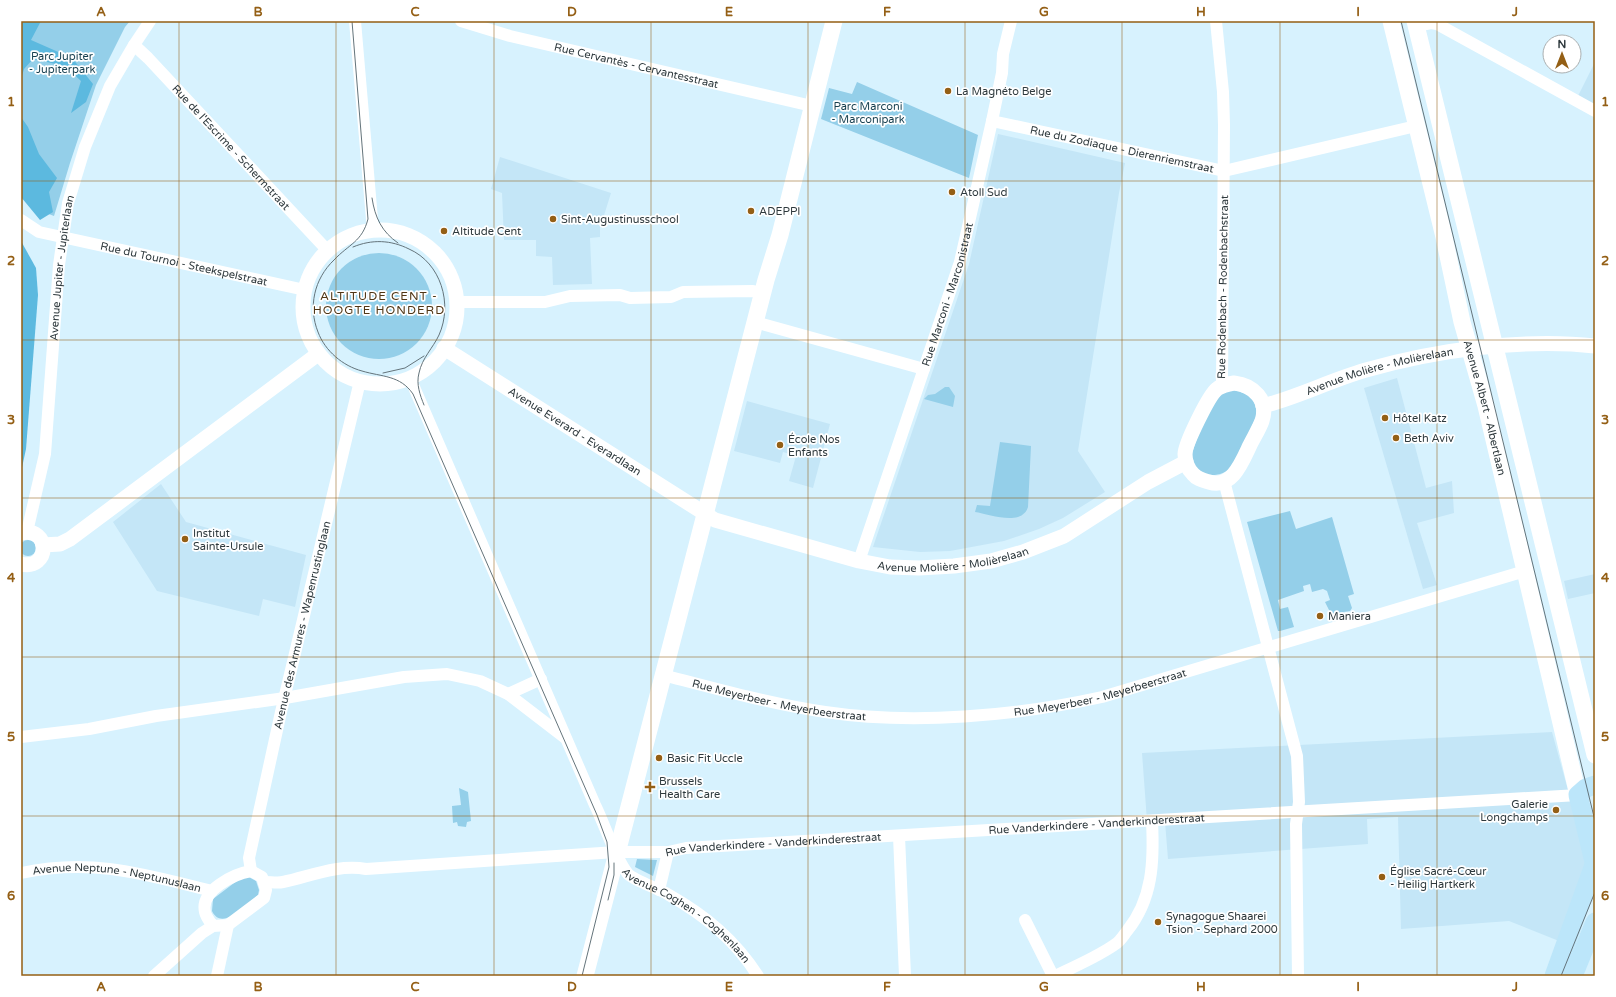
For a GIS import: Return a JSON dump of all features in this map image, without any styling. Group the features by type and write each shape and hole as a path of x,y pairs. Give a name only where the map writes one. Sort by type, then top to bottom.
{"main road":[{"path":"585,976 755,322 780,235 834,21"},
{"name":"Avenue Albert - Albertlaan","path":"1391,21 1526,571 1578,795"},
{"name":"Avenue Albert - Albertlaan","path":"1415,24 1496,347 1546,560 1595,755"},
{"path":"1554,976 1595,865 1578,795 1586,788 1595,785"},
{"path":"1573,976 1595,922"}],"street":[{"name":"Avenue Jupiter - Jupiterlaan","path":"24,533 45,454 62,237 74,180 85,147 110,86 134,44 150,21"},
{"path":"354,21 373,231"},
{"name":"Rue Cervantès - Cervantesstraat","path":"461,21 510,36 812,106"},
{"name":"Rue Marconi - Marconistraat","path":"859,561 960,262 992,121 1002,73 1003,54 1011,21"},
{"name":"Rue Rodenbach - Rodenbachstraat","path":"1216,21 1223,92 1224,171 1222,386"},
{"path":"1415,24 1437,24 1595,111"},
{"name":"Rue de l'Escrime - Schermstraat","path":"134,44 328,250"},
{"name":"Rue du Zodiaque - Dierenriemstraat","path":"992,121 1224,171 1416,126"},
{"name":"Rue du Tournoi - Steekspelstraat","path":"21,220 39,232 305,290"},
{"path":"373,231 384,231 407,236 430,248 444,265 456,302 454,325 444,348 425,370 410,378 389,384 360,381 348,377 334,369 318,354 309,338 304,324 305,290 311,274 328,250 357,234 373,231"},
{"path":"456,302 545,302 570,296 620,295 630,298 671,297 683,292 752,291 763,293"},
{"path":"755,322 924,369"},
{"name":"Avenue Molière - Molièrelaan","path":"1263,406 1282,401 1366,370 1426,356 1471,349 1527,345 1595,346"},
{"name":"Avenue Everard - Everardlaan","path":"444,348 705,514"},
{"path":"43,545 60,544 70,539 318,354"},
{"name":"Avenue Coghen - Coghenlaan","path":"410,378 616,852 629,875 682,902 715,926 744,954 758,976"},
{"name":"Avenue des Armures - Wapenrustinglaan","path":"251,871 250,858 285,698 360,381"},
{"path":"1234,383 1249,386 1258,394 1263,406 1262,420 1236,473 1224,481 1211,483 1200,480 1189,469 1186,462 1186,448 1212,394 1222,386 1234,383"},
{"name":"Avenue Molière - Molièrelaan","path":"705,514 715,520 859,561 890,567 919,568 990,561 1023,552 1064,536 1148,482 1186,462"},
{"path":"1224,481 1297,756 1298,812 1296,824 1298,976"},
{"path":"21,564 30,564 39,560 42,556 43,545 36,534 24,533"},
{"name":"Rue Meyerbeer - Meyerbeerstraat","path":"663,675 781,704 859,716 973,716 1049,708 1102,697 1526,571"},
{"path":"21,737 89,729 156,716 285,698 404,677 447,674 480,681 508,694 562,735 568,743"},
{"path":"508,694 541,679"},
{"name":"Rue Vanderkindere - Vanderkinderestraat","path":"366,869 616,852 668,852 686,848 1578,795"},
{"path":"1025,920 1054,976 1099,954 1118,942 1138,918 1148,894 1151,878 1152,821"},
{"path":"899,836 904,976"},
{"path":"659,890 668,852"},
{"name":"Avenue Neptune - Neptunuslaan","path":"21,873 67,867 113,868 143,873 212,891"},
{"path":"265,882 281,882 331,870 355,867 366,869"},
{"path":"154,976 202,933 213,926 228,925 264,898 283,889 324,879 355,875 366,869"},
{"path":"213,926 205,912 206,900 212,891 240,873 251,871 262,877 265,882 266,890 264,898"},
{"path":"217,976 228,925"}],"shaded area":[{"path":"1595,62 1595,105 1578,96"},
{"path":"998,134 1125,163 1078,451 1105,492 1063,518 1039,529 1004,541 950,551 920,552 873,547 969,264"},
{"name":"Sint-Augustinusschool","path":"500,157 611,193 600,225 600,237 590,238 592,284 553,285 552,257 536,256 536,240 504,240 502,193 491,189"},
{"path":"1397,378 1426,488 1452,481 1454,513 1417,523 1437,585 1423,589 1364,388"},
{"name":"École Nos Enfants","path":"747,401 830,424 813,488 789,481 796,456 783,452 780,463 734,451"},
{"name":"Institut Sainte-Ursule","path":"161,484 186,522 306,555 295,607 263,599 259,616 157,591 113,522"},
{"path":"1595,574 1595,593 1568,599 1564,581"},
{"path":"1552,732 1590,870 1559,941 1509,921 1401,929 1398,817 1367,819 1368,844 1168,859 1165,822 1147,821 1142,753"}],"green space":[{"name":"Parc Jupiter - Jupiterpark","path":"21,21 130,21 125,27 96,85 54,216 46,213 21,187"},
{"path":"21,21 41,21 31,40 72,58 93,84 86,102 71,113 81,81 65,66 33,59 24,69 21,79"},
{"name":"Parc Marconi - Marconipark","path":"857,82 978,135 969,178 821,119 829,88 852,94"},
{"path":"21,117 28,127 39,154 57,178 49,192 53,212 40,220 21,197"},
{"path":"21,241 36,268 38,295 26,449 21,472"},
{"path":"379,253 399,257 416,269 428,286 432,306 428,326 416,343 399,355 379,359 359,355 342,343 330,326 326,306 330,286 342,269 359,257"},
{"path":"945,387 949,387 955,396 953,407 924,399 928,395 935,394"},
{"path":"1232,390 1248,395 1254,401 1256,417 1242,450 1232,467 1221,474 1209,475 1198,470 1194,465 1192,458 1195,445 1206,418 1218,397"},
{"path":"1000,442 1031,446 1028,507 1025,513 1012,518 996,517 975,512 977,505 990,506"},
{"path":"1290,511 1296,529 1332,517 1354,594 1348,596 1352,608 1350,611 1331,614 1325,602 1330,600 1327,591 1323,589 1312,592 1310,584 1303,586 1304,591 1278,600 1280,609 1288,607 1294,627 1278,631 1247,522"},
{"path":"25,540 31,540 36,545 34,554 31,556 25,556 20,551 20,545"},
{"path":"459,788 468,792 471,821 467,822 466,827 458,826 457,822 453,823 452,806 461,805"},
{"path":"637,859 657,860 653,876 635,867"},
{"path":"247,876 256,881 259,890 258,895 241,910 228,918 222,919 216,917 212,911 213,899 242,877"}],"tram line":[{"path":"352,21 368,219 359,238 334,260 322,276 313,303 315,323 321,339 336,357 355,369 396,380 402,383 413,394 597,815 607,842 609,867 582,976"},
{"path":"1401,21 1595,821"},
{"path":"372,198 375,212 380,224 392,239 398,243"},
{"path":"353,247 360,244 374,242 388,242 402,246 420,255 436,274 441,286 445,310 443,323 437,340 425,358 420,368 418,377 418,385 424,405"},
{"path":"383,373 405,368 424,356"},
{"path":"608,900 614,875 614,863"},
{"path":"1561,976 1595,892"}],"place":[{"name":"La Magnéto Belge","path":"948,91"},
{"name":"Atoll Sud","path":"952,192"},
{"name":"ADEPPI","path":"751,211"},
{"name":"Sint-Augustinusschool","path":"553,219"},
{"name":"Altitude Cent","path":"444,231"},
{"name":"Hôtel Katz","path":"1385,418"},
{"name":"Beth Aviv","path":"1396,438"},
{"name":"École Nos Enfants","path":"780,445"},
{"name":"Institut Sainte-Ursule","path":"185,539"},
{"name":"Maniera","path":"1320,616"},
{"name":"Basic Fit Uccle","path":"659,758"},
{"name":"Brussels Health Care","path":"650,787"},
{"name":"Galerie Longchamps","path":"1556,810"},
{"name":"Église Sacré-Cœur - Heilig Hartkerk","path":"1382,877"},
{"name":"Synagogue Shaarei Tsion - Sephard 2000","path":"1158,922"}],"district":[{"name":"ALTITUDE CENT - HOOGTE HONDERD","path":"379,303"}]}
